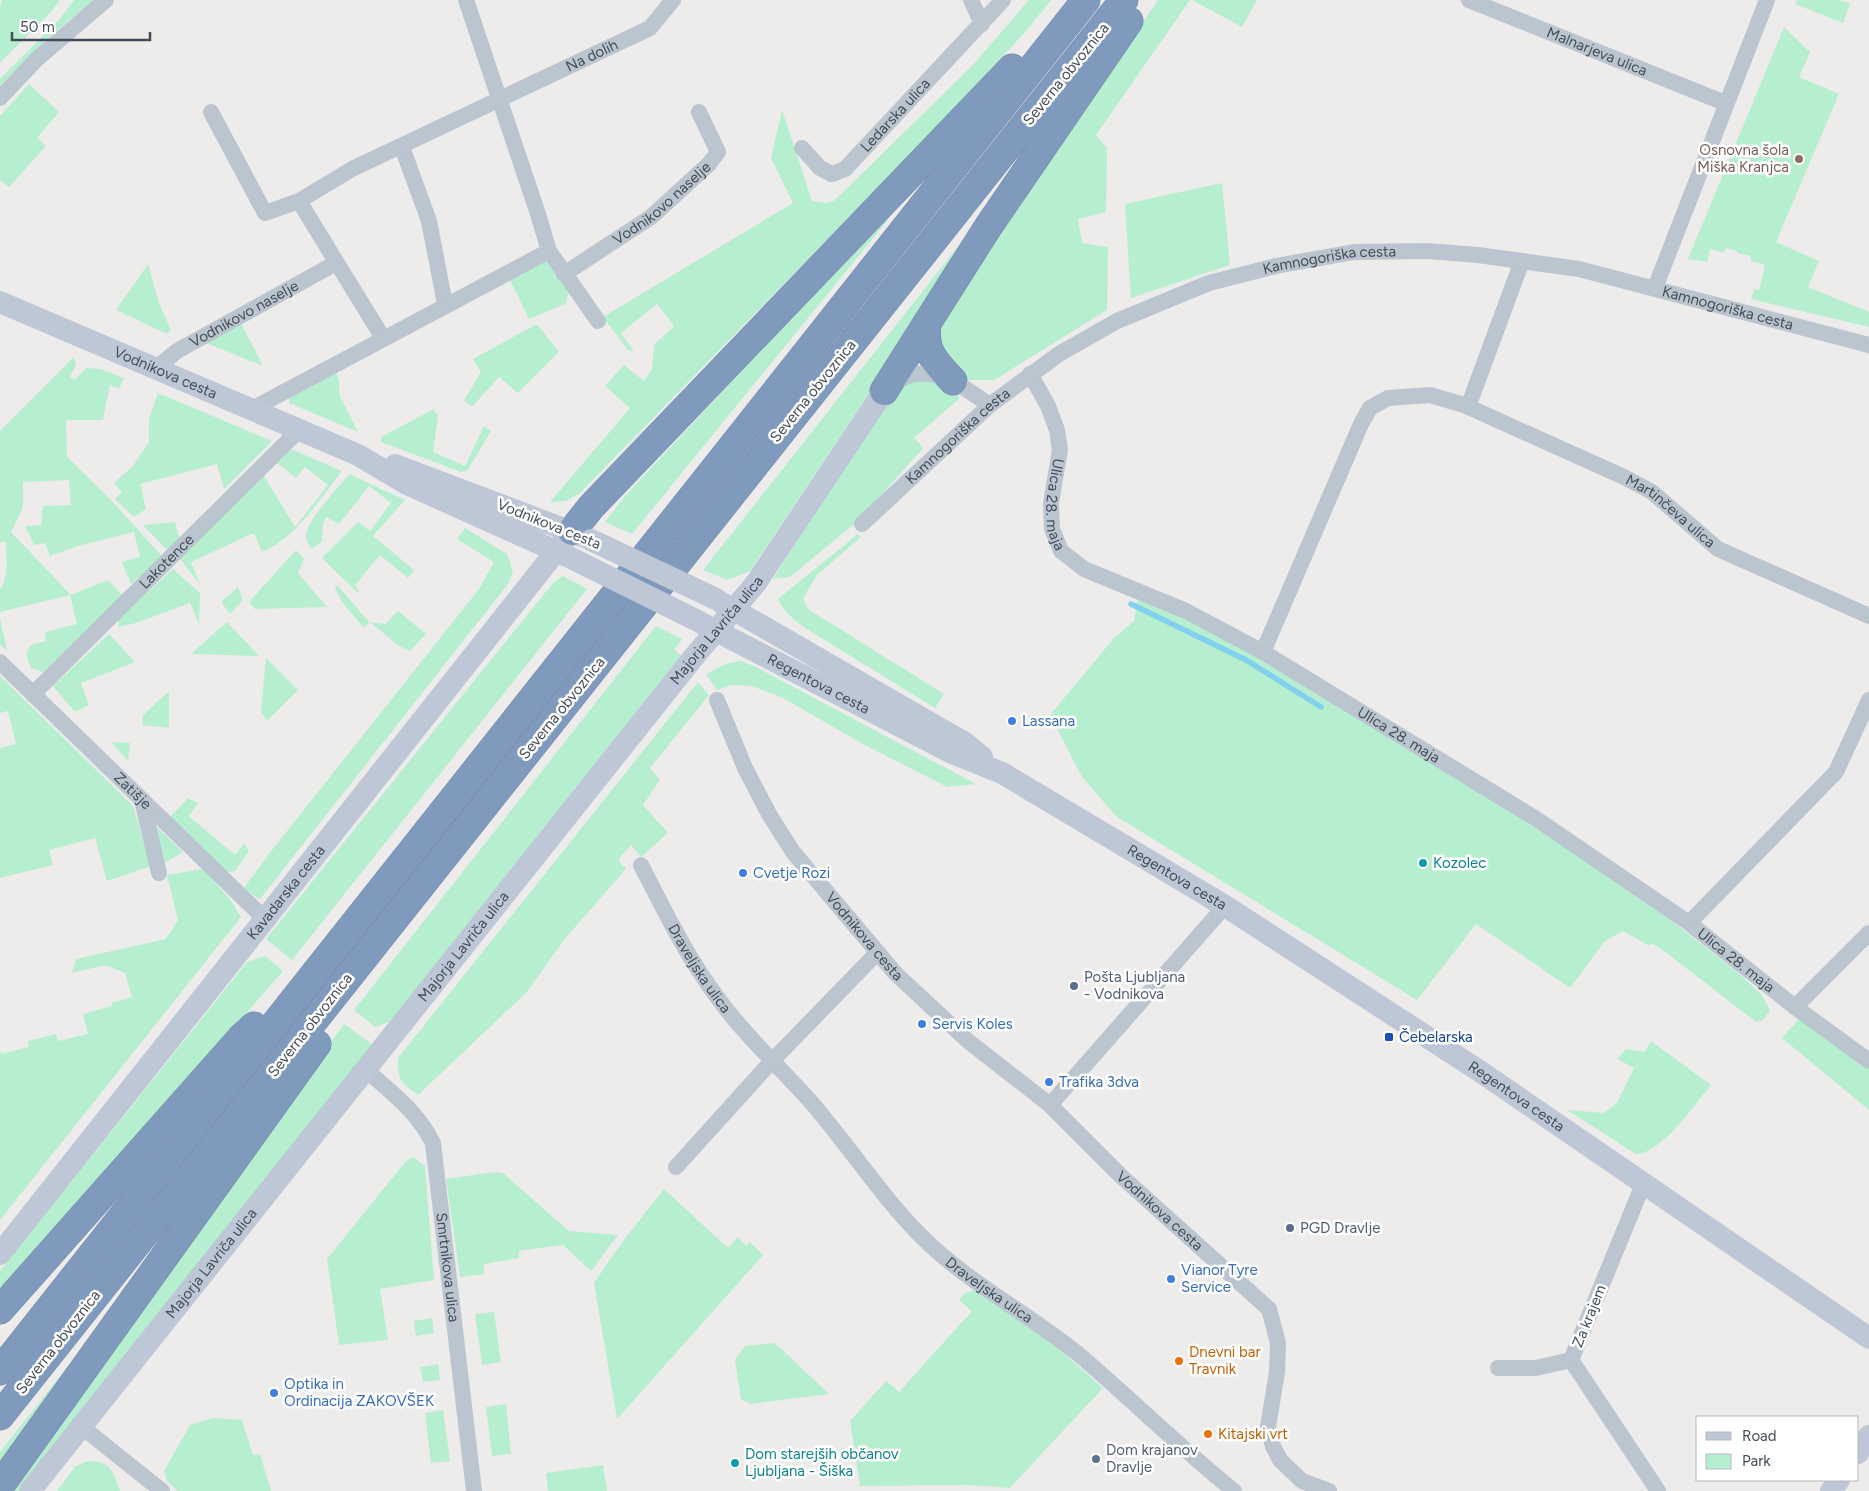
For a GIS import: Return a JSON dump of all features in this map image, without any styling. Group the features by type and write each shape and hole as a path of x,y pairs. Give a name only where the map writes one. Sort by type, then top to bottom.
{"highway":[{"path":"574,546 591,507 972,111 1071,0"},
{"name":"Severna obvoznica","path":"0,1371 1086,0"},
{"name":"Severna obvoznica","path":"0,1416 1124,0"},
{"path":"884,391 988,227 1142,0"},
{"path":"927,323 925,337 927,349 953,381"},
{"path":"0,1486 350,999 368,970 381,936"},
{"path":"0,1310 241,1038 326,961"}],"street":[{"path":"0,98 37,58 106,0"},
{"path":"466,0 500,98 548,251 598,321"},
{"name":"Na dolih","path":"500,98 650,28 673,0"},
{"path":"971,0 982,24"},
{"name":"Ledarska ulica","path":"802,148 820,168 832,174 845,169 1004,0"},
{"name":"Malnarjeva ulica","path":"1469,0 1725,103"},
{"path":"1655,288 1725,103 1767,0"},
{"path":"211,112 265,213 299,201 352,169 402,147 500,98"},
{"name":"Vodnikovo naselje","path":"564,274 650,217 709,164 718,152 699,112"},
{"path":"402,147 429,221 446,304"},
{"path":"299,201 383,338"},
{"path":"250,410 548,251"},
{"name":"Kamnogoriška cesta","path":"862,524 990,405 1059,354 1117,321 1209,283 1276,266 1354,252 1427,252 1478,255 1579,270 1655,288 1869,345"},
{"path":"1468,407 1522,261"},
{"name":"Vodnikovo naselje","path":"155,369 178,352 336,263"},
{"name":"Vodnikova cesta","path":"0,302 358,455 410,469 574,546 725,604"},
{"path":"884,391 903,377 917,372 933,374 953,381 990,405"},
{"name":"Ulica 28. maja","path":"1030,374 1048,406 1057,430 1060,450 1051,503 1052,529 1061,551 1084,569 1186,611 1263,652 1535,818 1688,923 1795,1007 1869,1061"},
{"name":"Majorja Lavriča ulica","path":"30,1491 366,1070 707,626 725,604 756,583 884,391"},
{"name":"Martinčeva ulica","path":"1263,652 1360,424 1370,408 1388,398 1430,395 1468,407 1624,477 1652,492 1718,549 1869,616"},
{"name":"Lakotence","path":"34,694 298,430"},
{"name":"Vodnikova cesta","path":"574,546 707,626"},
{"name":"Kavadarska cesta","path":"0,1254 266,920 574,546"},
{"name":"Regentova cesta","path":"725,604 965,742 1002,774"},
{"name":"Regentova cesta","path":"707,626 950,752 1002,774 1225,906 1481,1072 1869,1338"},
{"name":"Zatišje","path":"0,662 266,920"},
{"name":"Vodnikova cesta","path":"717,700 727,730 769,814 803,866 877,953 946,1022 1050,1105 1122,1177 1269,1309 1278,1343 1277,1372 1268,1427 1280,1460 1297,1486 1329,1491"},
{"path":"1688,923 1836,772 1869,700"},
{"path":"142,800 159,873"},
{"name":"Draveljska ulica","path":"641,865 693,963 721,1002 771,1062 810,1101 903,1217 942,1255 1082,1358 1234,1491"},
{"path":"1050,1105 1225,906"},
{"path":"1795,1007 1869,933"},
{"path":"676,1167 771,1062 877,953"},
{"name":"Smrtnikova ulica","path":"366,1070 413,1111 424,1126 432,1143 474,1491"},
{"name":"Za krajem","path":"1644,1182 1571,1360 1658,1491"},
{"path":"1498,1368 1536,1368 1571,1360"},
{"path":"82,1428 162,1491"},
{"path":"1859,1451 1869,1436"}],"green space":[{"path":"2,0 60,0 51,12 0,63 0,6"},
{"path":"74,0 94,0 49,37 0,86 0,79 60,19"},
{"path":"1029,0 1051,0 1027,30 936,128 580,493 566,501 550,502 630,408 605,386 624,365 644,381 652,369 654,345 674,326 657,304 621,333 634,351 628,350 603,317 793,203 771,158 782,110 812,201 826,203 834,201 972,66"},
{"path":"1158,0 1190,0 1096,135 1107,148 1106,212 1078,219 1082,243 1108,247 1107,310 994,380 966,380 937,350 942,315"},
{"path":"1192,0 1257,0 1242,27"},
{"path":"1797,0 1840,0 1850,4 1843,23 1795,4"},
{"path":"1784,27 1810,52 1799,77 1839,94 1776,242 1819,261 1808,287 1869,312 1869,327 1751,299 1754,289 1759,290 1765,265 1751,261 1751,256 1726,248 1724,253 1710,249 1707,262 1688,259"},
{"path":"29,84 59,112 37,138 46,146 9,187 0,180 0,116"},
{"path":"1222,183 1230,265 1131,298 1125,204"},
{"path":"883,219 888,220 632,534 605,522 624,497"},
{"path":"971,230 978,231 750,571 727,580 703,570"},
{"path":"537,261 549,262 569,293 565,304 529,319 508,276"},
{"path":"148,264 159,303 171,330 167,334 116,310"},
{"path":"241,323 263,366 206,343"},
{"path":"537,324 559,352 518,393 499,377 472,407 464,400 481,372 473,359"},
{"path":"74,357 76,364 70,377 75,380 86,368 101,369 124,378 119,389 110,385 103,420 66,420 67,457 107,496 163,557 131,584 122,562 140,557 134,532 78,546 50,556 45,543 34,545 25,526 41,525 43,506 71,505 69,480 23,482 23,507 11,532 71,595 108,580 124,597 43,672 31,668 26,654 31,645 46,641 45,632 77,624 70,595 0,612 0,589 5,579 7,566 6,542 0,542 0,431"},
{"path":"334,368 339,380 339,394 358,432 289,403 289,399 295,392"},
{"path":"917,375 947,382 960,398 914,438 923,448 860,519 790,577 773,579 896,388"},
{"path":"158,393 272,441 224,489 217,464 140,484 146,509 134,517 115,499 122,492 114,483 133,466 149,442 149,419"},
{"path":"434,409 438,416 433,452 465,466 484,426 491,431 467,471 461,472 381,442 381,437"},
{"path":"291,449 342,471 297,527 275,545 262,552 254,533 191,562 201,586 179,558 264,476 295,527 328,485 305,467 296,478 277,463"},
{"path":"349,474 405,500 373,536 414,570 408,578 380,555 355,585 359,591 358,593 322,558 358,522 370,531 391,503 369,486 339,524 326,517 323,523 322,541 312,549 308,542 306,535 312,521"},
{"path":"175,522 180,541 167,550 143,525"},
{"path":"465,528 507,554 513,572 508,584 260,899 243,889 479,589 494,562 457,539"},
{"path":"858,534 861,537 817,575 803,598 808,609 944,694 935,708 805,628 789,615 778,599"},
{"path":"296,550 304,559 298,573 327,607 255,609 249,602"},
{"path":"173,569 200,593 199,624 190,603 136,623 119,627 118,619"},
{"path":"563,576 587,589 292,960 266,939 553,583"},
{"path":"337,585 370,622 364,628 343,603 335,589"},
{"path":"238,587 243,600 230,614 221,602"},
{"path":"1139,591 1263,652 1636,893 1737,972 1762,995 1770,1011 1763,1020 1756,1022 1664,951 1653,944 1648,945 1623,931 1605,941 1570,988 1476,924 1417,1000 1117,817 1082,777 1050,715 1114,638 1134,621"},
{"path":"398,611 426,634 410,651 399,646 370,622 385,624"},
{"path":"0,618 7,650 0,645"},
{"path":"227,622 259,656 191,654"},
{"path":"656,626 682,639 674,650 682,656 392,1021 375,1027 354,1010"},
{"path":"109,634 135,662 81,683 89,705 75,712 53,686"},
{"path":"266,658 298,690 267,721 261,712"},
{"path":"741,661 756,667 976,784 947,787 863,744 783,698 752,686 731,685 717,690 706,674 725,664"},
{"path":"0,676 133,806 151,866 107,881 95,838 49,850 53,865 0,878 0,748 16,744 8,711 0,713"},
{"path":"698,682 709,695 650,768 660,780 643,805 668,833 641,857 631,845 618,860 626,869 563,941 527,992 418,1095 401,1080 398,1071 398,1058"},
{"path":"169,691 169,728 142,725 143,715"},
{"path":"111,742 130,743 128,761"},
{"path":"188,798 198,803 189,816 235,855 244,843 249,851 235,871 226,872 169,818"},
{"path":"153,823 183,852 165,863"},
{"path":"203,869 229,898 241,917 0,1220 0,1050 1,1054 29,1047 28,1041 56,1034 58,1041 88,1034 83,1014 112,1006 112,1003 132,997 125,973 105,965 72,973 76,959 166,939 178,920 167,875"},
{"path":"265,956 283,971 0,1295 0,1271 247,962"},
{"path":"1801,1017 1869,1067 1869,1110 1782,1038"},
{"path":"344,1024 376,1047 21,1491 7,1491"},
{"path":"1651,1041 1711,1085 1677,1127 1656,1146 1636,1154 1567,1110 1604,1113 1617,1103 1634,1068 1617,1059 1626,1049 1645,1052"},
{"path":"413,1157 425,1166 434,1280 380,1289 388,1340 339,1345 327,1259 406,1161"},
{"path":"494,1172 503,1173 569,1231 618,1235 591,1271 563,1245 519,1251 519,1258 484,1264 484,1274 460,1277 446,1179"},
{"path":"664,1189 728,1248 738,1237 746,1246 750,1242 763,1255 617,1419 594,1283 623,1241"},
{"path":"974,1290 1053,1344 1103,1388 1010,1488 969,1485 860,1486 850,1421 886,1381 899,1392 972,1311 959,1300 965,1293"},
{"path":"124,1295 0,1471 0,1452"},
{"path":"494,1312 501,1362 482,1365 475,1314"},
{"path":"432,1318 434,1333 416,1336 414,1321"},
{"path":"775,1343 829,1394 751,1404 741,1399 735,1360 745,1346"},
{"path":"438,1364 440,1380 423,1382 420,1367"},
{"path":"506,1404 511,1454 492,1456 486,1407"},
{"path":"443,1410 450,1461 431,1463 425,1413"},
{"path":"213,1418 242,1420 253,1455 260,1454 271,1491 178,1491 167,1481 164,1471 190,1425"},
{"path":"87,1461 95,1461 110,1468 120,1491 57,1491 76,1466"},
{"path":"603,1465 607,1491 548,1491 546,1473"}],"waterway":[{"path":"1131,604 1246,660 1321,707"}],"place":[{"name":"Osnovna šola Miška Kranjca","path":"1799,159"},
{"name":"Lassana","path":"1012,721"},
{"name":"Kozolec","path":"1423,863"},
{"name":"Cvetje Rozi","path":"743,873"},
{"name":"Pošta Ljubljana - Vodnikova","path":"1074,986"},
{"name":"Servis Koles","path":"922,1024"},
{"name":"Čebelarska","path":"1389,1037"},
{"name":"Trafika 3dva","path":"1049,1082"},
{"name":"PGD Dravlje","path":"1290,1228"},
{"name":"Vianor Tyre Service","path":"1171,1279"},
{"name":"Dnevni bar Travnik","path":"1179,1361"},
{"name":"Optika in Ordinacija ZAKOVŠEK","path":"274,1393"},
{"name":"Kitajski vrt","path":"1208,1434"},
{"name":"Dom krajanov Dravlje","path":"1096,1459"},
{"name":"Dom starejših občanov Ljubljana - Šiška","path":"735,1463"}]}
